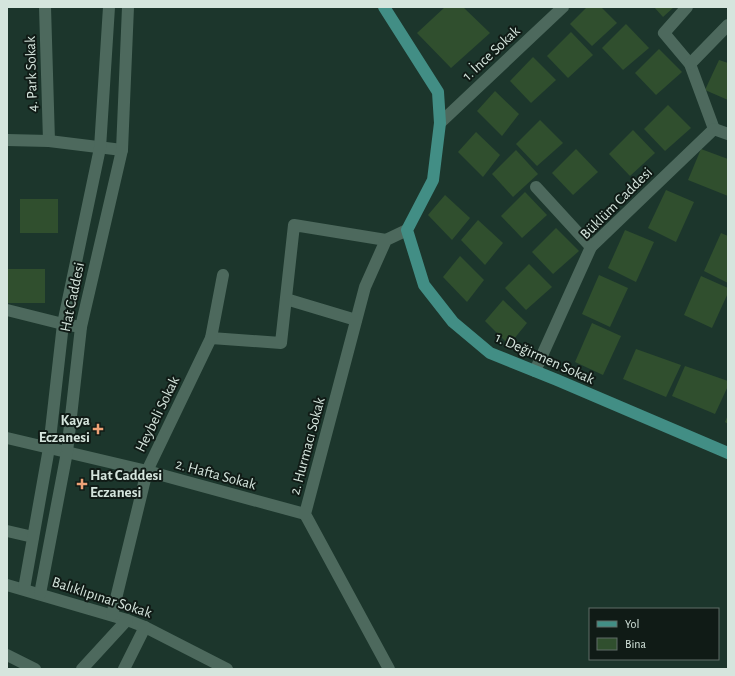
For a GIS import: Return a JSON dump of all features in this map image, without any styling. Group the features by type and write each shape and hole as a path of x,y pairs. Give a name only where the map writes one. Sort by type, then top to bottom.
{"main road":[{"path":"384,9 438,92 440,123 433,180 407,230"},
{"name":"1. Değirmen Sokak","path":"407,230 424,285 453,322 490,353 728,453"}],"street":[{"name":"4. Park Sokak","path":"46,7 49,141"},
{"name":"Hat Caddesi","path":"24,589 49,448 63,324 100,148 109,7"},
{"name":"Hat Caddesi","path":"40,594 67,452 81,327 122,150 128,7"},
{"name":"1. İnce Sokak","path":"440,123 563,7"},
{"path":"687,7 664,33 690,64 714,129 728,134"},
{"path":"690,64 728,24"},
{"name":"Büklüm Caddesi","path":"535,371 591,246 714,129"},
{"path":"7,140 49,141 122,150"},
{"path":"536,187 591,246"},
{"path":"211,338 280,343 294,225 386,240 407,230"},
{"name":"2. Hurmacı Sokak","path":"386,240 365,287 305,514 390,669"},
{"name":"Heybeli Sokak","path":"112,615 147,471 211,338 223,275"},
{"path":"286,299 356,320"},
{"path":"7,310 81,327"},
{"name":"2. Hafta Sokak","path":"7,438 147,471 305,514"},
{"path":"7,530 33,537"},
{"name":"Balıklıpınar Sokak","path":"7,585 127,620 145,627 227,669"},
{"path":"82,669 127,620"},
{"path":"124,669 145,627"},
{"path":"7,655 17,665 34,669"}],"building":[{"path":"445,7 463,7 490,33 451,68 417,33"},
{"path":"587,7 601,7 617,23 592,46 570,24"},
{"path":"654,7 674,7 663,17"},
{"path":"626,24 649,48 623,70 602,48"},
{"path":"571,32 593,55 568,78 547,56"},
{"path":"659,49 682,72 656,95 635,73"},
{"path":"533,57 556,80 531,103 510,81"},
{"path":"719,60 728,63 728,100 705,90"},
{"path":"495,91 519,114 502,136 477,111"},
{"path":"668,105 691,128 665,151 644,129"},
{"path":"540,120 563,143 537,166 516,144"},
{"path":"633,130 655,153 630,176 609,154"},
{"path":"476,132 500,155 483,177 458,152"},
{"path":"576,149 598,172 573,195 552,173"},
{"path":"701,149 728,159 728,196 688,180"},
{"path":"516,150 538,174 513,197 492,174"},
{"path":"666,190 694,202 676,242 648,228"},
{"path":"525,192 547,215 522,238 501,216"},
{"path":"445,195 470,218 452,240 428,215"},
{"path":"20,199 58,199 58,233 20,233"},
{"path":"478,220 503,243 485,265 461,240"},
{"path":"556,228 579,251 553,274 532,252"},
{"path":"625,230 654,242 636,282 608,268"},
{"path":"721,233 728,236 728,283 704,271"},
{"path":"460,256 484,280 467,302 443,277"},
{"path":"529,264 552,287 526,310 505,288"},
{"path":"7,269 45,269 45,303 7,303"},
{"path":"599,275 628,288 610,327 582,314"},
{"path":"701,276 728,288 728,293 712,328 684,315"},
{"path":"503,300 527,323 509,345 485,321"},
{"path":"592,323 621,336 603,375 575,362"},
{"path":"636,349 681,365 666,397 623,379"},
{"path":"685,366 728,381 728,386 715,414 672,396"},
{"path":"728,415 728,424 725,422"}],"place":[{"name":"Kaya Eczanesi","path":"98,429"},
{"name":"Hat Caddesi Eczanesi","path":"82,484"}]}
